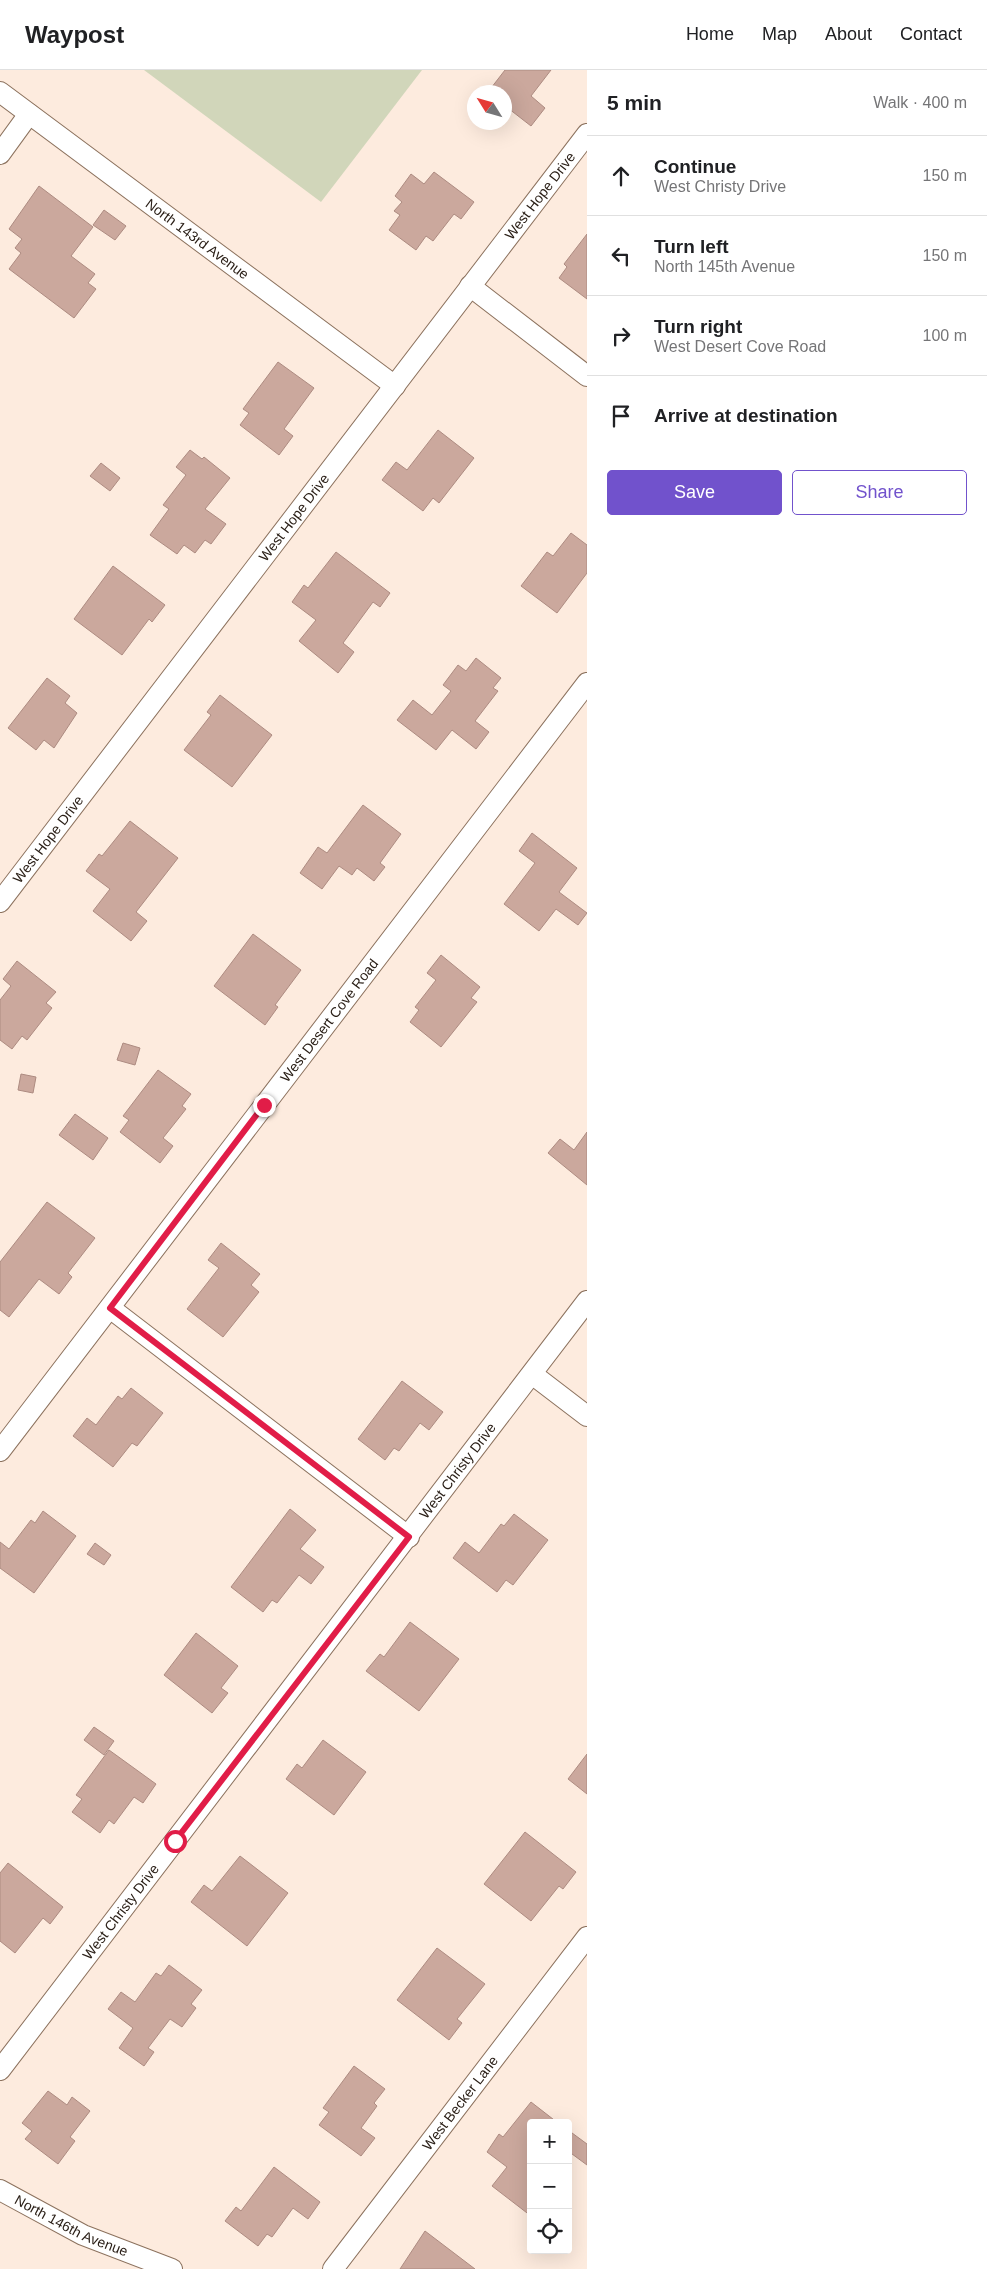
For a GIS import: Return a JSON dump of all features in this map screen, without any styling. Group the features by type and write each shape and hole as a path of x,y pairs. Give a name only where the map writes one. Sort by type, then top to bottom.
{"street":[{"name":"North 143rd Avenue","path":"0,92 395,386"},
{"path":"0,154 29,114"},
{"name":"West Hope Drive","path":"0,902 587,134"},
{"path":"470,286 587,376"},
{"name":"West Desert Cove Road","path":"0,1451 587,683"},
{"name":"West Christy Drive","path":"0,2070 409,1537 587,1301"},
{"path":"110,1308 409,1537"},
{"path":"532,1374 587,1416"},
{"name":"West Becker Lane","path":"333,2269 587,1937"},
{"name":"North 146th Avenue","path":"0,2190 83,2235 172,2269"}],"green space":[{"path":"144,70 422,70 321,202"}],"building":[{"path":"505,70 551,70 531,96 545,108 531,126 512,111 512,85 493,85"},
{"path":"434,172 474,202 461,219 454,214 433,241 426,236 416,250 389,230 400,215 394,211 402,202 395,196 411,174 424,184"},
{"path":"39,186 93,227 71,256 95,274 88,283 96,289 74,318 9,269 21,253 15,248 22,239 9,229"},
{"path":"104,210 126,226 115,240 93,225"},
{"path":"587,234 587,299 559,278 567,267 564,264"},
{"path":"278,362 314,388 284,429 293,436 279,455 240,425 249,413 243,409"},
{"path":"438,430 474,458 439,503 433,498 423,511 382,480 396,462 407,470"},
{"path":"190,450 202,459 204,457 230,478 205,509 226,524 211,544 205,540 195,553 184,545 177,554 150,535 169,509 163,505 186,475 176,467"},
{"path":"101,463 120,478 110,491 90,476"},
{"path":"571,533 587,545 587,573 557,613 521,586 547,552 553,556"},
{"path":"336,552 390,593 380,607 373,602 343,643 354,652 338,673 299,641 316,620 292,602 304,585 308,588"},
{"path":"113,566 165,605 152,622 149,619 122,655 74,619"},
{"path":"476,658 501,678 493,688 498,691 475,721 489,732 476,749 452,730 436,750 397,720 413,700 432,715 451,691 443,685 458,665 466,671"},
{"path":"47,678 70,696 65,703 77,713 54,748 44,740 36,750 8,728"},
{"path":"220,695 272,735 232,787 184,750 211,715 207,712"},
{"path":"363,805 401,834 380,863 385,867 374,881 357,868 352,875 339,866 322,889 300,873 318,847 327,853"},
{"path":"130,821 178,858 136,912 147,921 131,941 93,911 110,889 86,871 99,854 102,856"},
{"path":"532,833 577,868 559,892 587,913 578,925 556,909 539,931 504,904 535,863 519,851"},
{"path":"253,934 301,970 275,1005 278,1007 265,1025 214,986"},
{"path":"441,955 480,987 471,998 477,1002 441,1047 410,1022 419,1010 415,1007 436,980 427,973"},
{"path":"17,961 56,992 46,1003 52,1008 27,1040 22,1036 12,1049 0,1040 0,1000 11,986 3,979"},
{"path":"123,1043 140,1048 135,1065 117,1060"},
{"path":"158,1070 191,1094 182,1106 186,1109 163,1138 173,1146 160,1163 120,1132 129,1120 123,1116"},
{"path":"21,1074 36,1077 33,1093 18,1090"},
{"path":"75,1114 108,1138 93,1160 59,1135"},
{"path":"587,1132 587,1185 548,1153 560,1139 574,1150"},
{"path":"47,1202 95,1238 68,1273 72,1277 59,1294 39,1279 9,1317 0,1310 0,1262"},
{"path":"221,1243 260,1274 251,1285 259,1292 223,1337 187,1309 219,1268 208,1260"},
{"path":"402,1381 443,1412 429,1430 420,1423 399,1451 394,1448 385,1460 358,1439"},
{"path":"131,1388 163,1413 137,1446 132,1443 113,1467 73,1436 87,1418 96,1425 118,1396 122,1399"},
{"path":"290,1509 316,1530 300,1549 324,1567 311,1584 299,1575 277,1603 272,1600 263,1612 231,1587"},
{"path":"43,1511 76,1536 34,1593 0,1568 0,1542 9,1549 31,1520 35,1523"},
{"path":"514,1514 548,1540 513,1585 506,1580 497,1592 453,1558 465,1542 479,1553 501,1524 504,1526"},
{"path":"95,1543 111,1555 104,1565 87,1554"},
{"path":"410,1622 459,1659 419,1711 366,1671 380,1654 384,1657"},
{"path":"196,1633 238,1666 221,1688 228,1693 212,1713 164,1675"},
{"path":"94,1727 114,1741 104,1755 84,1740"},
{"path":"323,1740 366,1772 334,1815 286,1779 297,1764 302,1768"},
{"path":"109,1750 156,1784 143,1803 134,1797 114,1824 109,1820 100,1833 72,1812 82,1799 76,1795"},
{"path":"587,1754 587,1794 568,1779"},
{"path":"525,1832 576,1872 563,1889 559,1886 531,1921 484,1884"},
{"path":"240,1856 288,1893 247,1946 191,1902 204,1885 212,1891"},
{"path":"8,1863 63,1907 50,1924 43,1918 15,1953 0,1941 0,1873"},
{"path":"437,1948 485,1984 457,2019 462,2023 449,2040 397,2000"},
{"path":"169,1965 202,1990 191,2004 196,2008 182,2027 170,2019 148,2048 154,2052 144,2066 119,2048 133,2028 108,2009 121,1992 135,2002 156,1973 161,1976"},
{"path":"354,2066 385,2089 374,2103 377,2106 361,2128 375,2138 361,2156 319,2125 329,2112 323,2108"},
{"path":"48,2091 67,2105 72,2097 90,2111 70,2137 75,2141 58,2164 25,2139 32,2131 22,2123"},
{"path":"531,2102 553,2119 527,2119 527,2213 492,2186 507,2167 487,2152 499,2134 503,2137"},
{"path":"572,2133 587,2144 587,2165 572,2154"},
{"path":"274,2167 320,2202 308,2219 293,2208 272,2237 267,2234 258,2246 225,2221 236,2207 241,2211"},
{"path":"425,2231 475,2269 400,2269"}],"route":[{"path":"175,1841 409,1537 110,1308 264,1105"}]}
